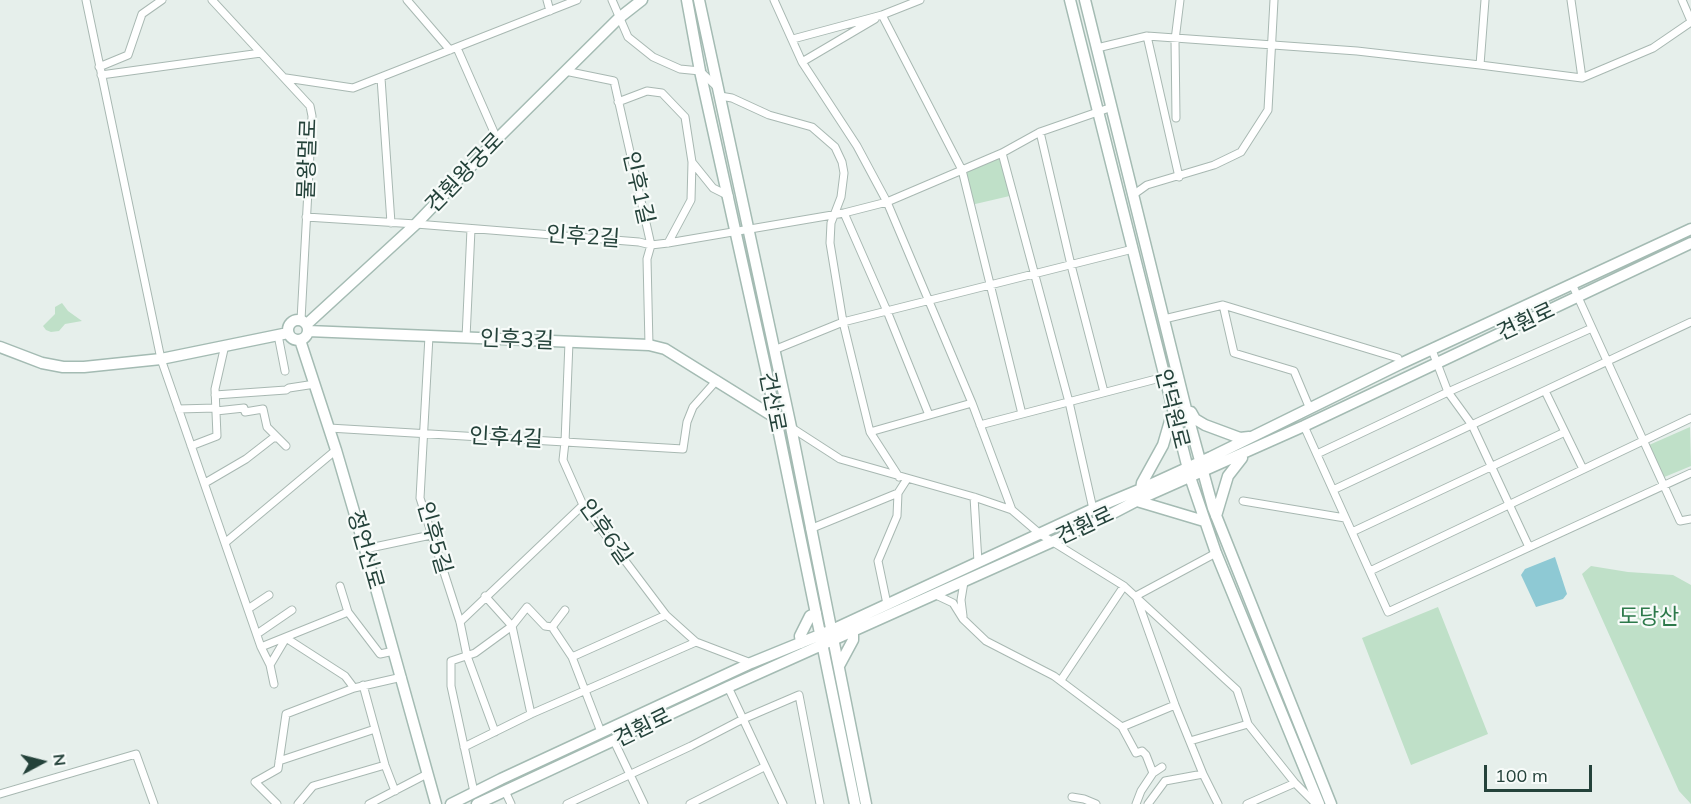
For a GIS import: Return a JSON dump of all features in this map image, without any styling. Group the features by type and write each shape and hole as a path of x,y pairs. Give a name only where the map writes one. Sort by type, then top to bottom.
{"street":[{"path":"86,0 161,359 261,647 270,664 274,684"},
{"path":"99,66 128,55 142,14 162,0"},
{"name":"물왕멀로","path":"212,0 310,106 312,116 306,217 305,325"},
{"path":"408,0 454,49 497,139"},
{"path":"548,0 550,11"},
{"path":"286,78 353,88 577,0"},
{"path":"612,0 628,37 653,57 680,69 700,71 719,92 769,115 812,127 835,147 842,162 843,173 841,197 831,223 830,243 843,322 870,432 903,478"},
{"name":"견훤왕궁로","path":"305,325 416,224 497,139 619,18 642,0"},
{"name":"건산로","path":"687,0 700,71 737,230 855,804"},
{"name":"건산로","path":"699,0 790,427 866,804"},
{"path":"774,0 802,62 857,146 887,202 972,403 1012,510"},
{"path":"793,39 882,15 920,0"},
{"name":"안덕원로","path":"1070,0 1174,418 1204,521 1317,804"},
{"name":"안덕원로","path":"1085,0 1187,413 1216,516 1331,804"},
{"path":"1176,118 1175,40 1180,0"},
{"path":"1133,195 1147,185 1214,165 1241,152 1258,129 1268,110 1274,0"},
{"path":"1480,65 1485,0"},
{"path":"1570,0 1582,78"},
{"path":"1097,48 1147,36 1175,40 1357,51 1582,78 1653,48 1691,22 1682,0"},
{"path":"802,62 882,15"},
{"path":"882,15 962,170 1022,414"},
{"path":"1147,36 1179,177"},
{"path":"101,75 261,53"},
{"name":"인후1길","path":"566,71 614,81 651,245 647,259 650,345"},
{"path":"381,78 391,223"},
{"path":"618,102 647,91 662,93 685,117 692,162 691,201 668,243"},
{"name":"인후2길","path":"306,217 639,242 651,245 668,243 834,215 887,202 1002,153 1040,132 1112,107"},
{"path":"1040,132 1104,392"},
{"path":"1002,153 1069,402 1093,509"},
{"path":"692,162 713,188 729,196"},
{"path":"844,213 929,415"},
{"path":"466,338 471,229"},
{"name":"견훤로","path":"833,635 853,632 1096,522 1252,437 1400,364 1691,229"},
{"name":"견훤로","path":"1201,466 1240,454 1304,426 1691,243"},
{"path":"774,350 843,322 1132,249"},
{"path":"1572,284 1680,521 1691,519"},
{"path":"1222,305 1234,353 1294,371 1310,409"},
{"path":"1164,319 1222,305 1398,358 1400,364"},
{"path":"1333,490 1691,322"},
{"path":"0,347 29,360 63,367 108,366 161,359 283,334 300,340 307,335 305,325 291,323 283,334 285,371"},
{"name":"인후3길","path":"305,325 429,336 650,345 666,349 790,427"},
{"path":"1317,454 1592,328"},
{"name":"인후5길","path":"429,336 420,498 460,622 466,656 495,732"},
{"name":"정언신로","path":"300,340 336,450 402,677 436,804"},
{"name":"인후6길","path":"569,342 565,442 562,460 583,506 666,615 696,642 751,663"},
{"path":"191,446 217,436 215,389 225,345"},
{"path":"1432,350 1448,392 1472,425 1528,547"},
{"path":"980,425 1164,377"},
{"name":"인후4길","path":"329,428 683,449 687,422 693,407 717,380"},
{"path":"215,395 286,390 315,384"},
{"path":"1545,391 1582,469"},
{"path":"870,432 972,403"},
{"path":"178,409 244,408 245,412 263,409 267,427 286,446"},
{"path":"1187,413 1191,412 1195,419 1234,436 1252,437"},
{"path":"1141,489 1163,445 1170,422 1174,418"},
{"path":"1370,571 1691,418"},
{"path":"1304,426 1388,612 1691,473"},
{"path":"790,427 840,459 1012,510 1040,534 1124,586 1237,690 1248,724 1295,783 1317,804"},
{"path":"1352,532 1565,432"},
{"path":"205,483 246,459 273,438 278,438"},
{"path":"226,542 336,450"},
{"path":"1216,516 1228,476 1242,458 1240,454"},
{"name":"견훤로","path":"477,804 728,687 833,635 887,604 1093,509 1189,472"},
{"path":"887,604 878,561 897,516 898,493 903,478"},
{"path":"810,529 898,493"},
{"path":"974,497 978,562"},
{"path":"1137,501 1204,521"},
{"path":"1243,501 1345,518"},
{"path":"460,622 583,506"},
{"path":"365,549 431,535"},
{"path":"1136,596 1216,553"},
{"path":"964,582 958,603 963,619 986,641 1061,680 1122,727 1136,753 1142,751 1146,755 1153,773"},
{"name":"정언신로","path":"340,586 348,612 380,654 394,651"},
{"path":"1061,680 1124,586"},
{"path":"248,609 269,595"},
{"path":"936,595 958,603"},
{"path":"485,596 512,626 531,714"},
{"path":"1136,596 1175,705 1203,774 1218,804"},
{"path":"474,792 451,686 451,661 475,653 512,626 527,607 545,626 552,627 572,657 602,732"},
{"path":"257,634 292,610"},
{"path":"552,627 566,610"},
{"path":"261,647 348,612"},
{"path":"801,643 800,636 810,616 816,614"},
{"path":"572,657 666,615"},
{"path":"839,666 854,638 853,632"},
{"path":"270,664 286,638"},
{"path":"286,638 345,676 354,688"},
{"name":"견훤로","path":"451,804 751,663 801,643 822,640"},
{"path":"464,747 531,714 696,642"},
{"path":"277,804 255,782 278,770 286,714 354,688 402,677"},
{"path":"363,686 385,765 395,791"},
{"path":"728,687 783,804"},
{"path":"569,803 743,719 799,695 820,804"},
{"path":"1122,727 1175,705"},
{"path":"1190,741 1248,724"},
{"path":"279,761 375,729"},
{"path":"614,741 644,804"},
{"path":"0,794 136,754 154,804"},
{"path":"298,804 313,786 385,765"},
{"path":"690,804 764,767"},
{"path":"1136,804 1153,773 1162,767"},
{"path":"369,804 428,774"},
{"path":"1148,804 1165,781 1203,774"},
{"path":"1247,804 1295,783"},
{"path":"505,791 511,804"},
{"path":"1072,797 1096,804"}],"green space":[{"path":"1002,153 1014,195 971,205 964,169"},
{"path":"62,303 68,311 82,321 65,324 59,331 46,330 43,326 55,314 55,307"},
{"path":"1690,427 1691,466 1662,478 1649,445"},
{"name":"도당산","path":"1591,566 1628,572 1673,575 1691,585 1691,804 1679,791 1582,574"},
{"path":"1438,607 1488,734 1411,765 1362,638"}],"water":[{"path":"1555,557 1567,594 1563,599 1536,607 1521,575 1525,569"}]}
